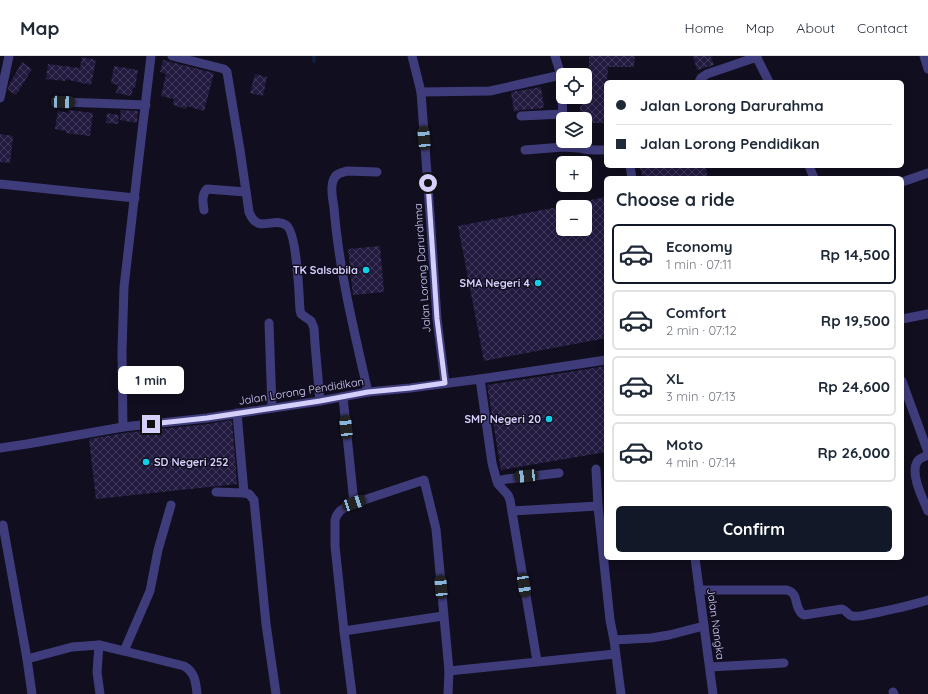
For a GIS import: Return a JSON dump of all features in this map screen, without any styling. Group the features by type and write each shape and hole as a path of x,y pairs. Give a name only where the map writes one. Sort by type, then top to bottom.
{"street":[{"path":"0,98 9,56"},
{"path":"123,427 122,351 124,287 151,56"},
{"path":"172,56 224,68 227,72 249,212 253,220 258,224 281,223 288,226 292,236 295,250 300,310 301,314 311,320 314,328 320,401"},
{"name":"Jalan Lorong Darurahma","path":"412,56 421,92 437,319 445,383"},
{"path":"556,56 559,68"},
{"path":"924,56 928,69"},
{"path":"700,80 707,74 757,57 768,80"},
{"path":"421,92 490,90 556,76"},
{"path":"63,102 146,105"},
{"path":"521,116 556,116"},
{"path":"525,150 556,148"},
{"path":"578,148 604,150"},
{"path":"368,392 352,327 339,256 332,185 335,176 342,172 377,172"},
{"path":"904,181 928,173"},
{"path":"0,184 135,198"},
{"path":"204,210 204,192 207,189 246,192"},
{"path":"904,319 928,314"},
{"path":"269,323 272,408"},
{"name":"Jalan Lorong Pendidikan","path":"0,448 123,427 207,418 320,401 368,392 480,379 604,360"},
{"path":"480,379 492,463 497,481 510,500 537,661"},
{"path":"904,386 928,452"},
{"path":"343,396 354,503"},
{"path":"237,413 244,492"},
{"path":"928,455 917,462 915,472 928,511"},
{"path":"596,469 598,506 610,620 621,694"},
{"path":"497,481 507,478 559,473"},
{"path":"352,694 336,546 336,516 340,510 354,503 424,480 436,529 449,671 448,694"},
{"path":"216,492 244,492 252,496 254,500 266,624 276,694"},
{"path":"124,651 150,591 158,550 171,505"},
{"path":"512,511 598,506"},
{"path":"3,525 32,694"},
{"name":"Jalan Nangka","path":"695,560 713,694"},
{"path":"699,590 788,590 793,592 795,595 798,611 804,615 842,609 852,616 861,616 885,612 928,600"},
{"path":"344,631 443,616"},
{"path":"614,640 651,638 704,626"},
{"path":"98,645 97,672 100,694"},
{"path":"27,659 72,647 98,645 184,666 192,674 197,694"},
{"path":"449,671 615,654"},
{"path":"710,667 784,663"}],"building":[{"path":"589,56 635,56 634,67 608,67 607,80 604,80 604,123 592,123 592,112 580,112 580,106 582,106 582,104 592,104 592,68 589,68"},
{"path":"693,56 711,56 714,65 697,70"},
{"path":"82,57 96,60 91,85 65,79 65,81 46,79 48,64 80,68"},
{"path":"163,60 214,73 204,111 187,106 186,109 173,105 174,99 161,96 166,74 160,72"},
{"path":"22,62 32,69 16,95 8,90 9,85"},
{"path":"114,66 138,70 135,88 133,88 131,96 116,93 118,85 111,83"},
{"path":"255,74 267,77 263,96 250,93"},
{"path":"541,87 544,108 514,112 511,92"},
{"path":"69,110 93,113 90,136 66,133 66,131 55,129 58,111 69,113"},
{"path":"121,110 138,111 137,123 120,120"},
{"path":"107,113 119,115 118,124 106,123"},
{"path":"0,134 13,136 10,163 0,162"},
{"path":"640,168 706,168 708,176 642,176"},
{"name":"SMA Negeri 4","path":"604,197 604,338 484,361 458,226 556,207 556,236 592,236 592,200 590,200"},
{"name":"TK Salsabila","path":"380,246 384,292 353,295 348,249"},
{"name":"SMP Negeri 20","path":"604,366 604,452 501,470 487,385"},
{"name":"SD Negeri 252","path":"232,420 237,484 96,499 89,439 124,433"}],"waterway":[{"path":"314,56 314,61"}],"place":[{"name":"TK Salsabila","path":"366,270"},
{"name":"SMA Negeri 4","path":"538,283"},
{"name":"SMP Negeri 20","path":"549,419"},
{"name":"SD Negeri 252","path":"146,462"}],"route":[{"path":"151,424 207,418 320,401 368,392 445,383 437,319 428,183"}]}
